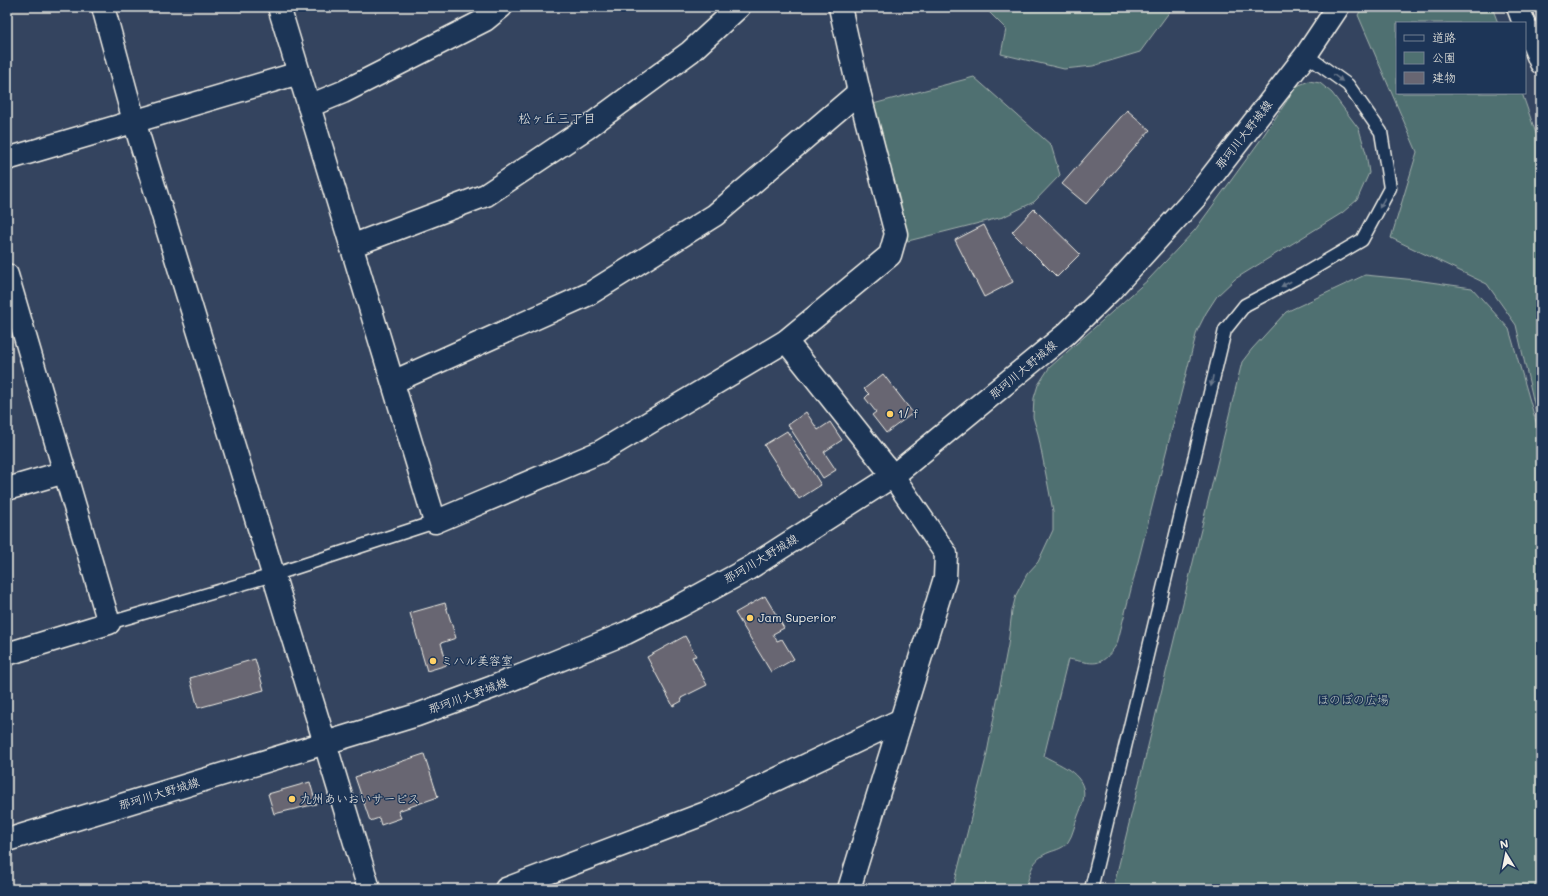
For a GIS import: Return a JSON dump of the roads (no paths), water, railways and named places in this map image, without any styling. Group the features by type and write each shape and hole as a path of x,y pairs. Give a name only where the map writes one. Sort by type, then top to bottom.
{"street":[{"path":"103,7 134,121 369,889"},
{"path":"279,7 435,522 600,452 786,341 890,255 896,234 859,92 840,7"},
{"path":"309,106 343,92 485,20 501,7"},
{"path":"351,246 486,196 588,127 683,57 739,7"},
{"name":"那珂川大野城線","path":"7,840 325,743 417,714 493,687 626,633 748,569 893,476 1066,334 1109,292 1195,198 1306,54 1338,7"},
{"path":"1518,7 1524,22"},
{"path":"1526,26 1541,63"},
{"path":"7,159 299,73"},
{"path":"393,382 595,290 715,215 859,92"},
{"path":"7,275 13,320 65,472 109,624 7,654"},
{"path":"786,341 893,476 946,554 945,578 849,889"},
{"path":"7,489 65,472"},
{"path":"506,889 706,813 901,720"}],"lane":[{"path":"1091,889 1225,330 1245,305 1304,274 1362,240 1390,188 1381,132 1348,85 1306,54"},
{"path":"109,624 273,575 435,522"}],"place":[{"name":"1/ｆ","path":"890,414"},
{"name":"Jam Superior","path":"750,618"},
{"name":"ミハル美容室","path":"433,661"},
{"name":"九州あいおいサービス","path":"292,799"}],"district":[{"name":"松ヶ丘三丁目","path":"557,118"}],"park label":[{"name":"ほのぼの広場","path":"1353,700"}]}
